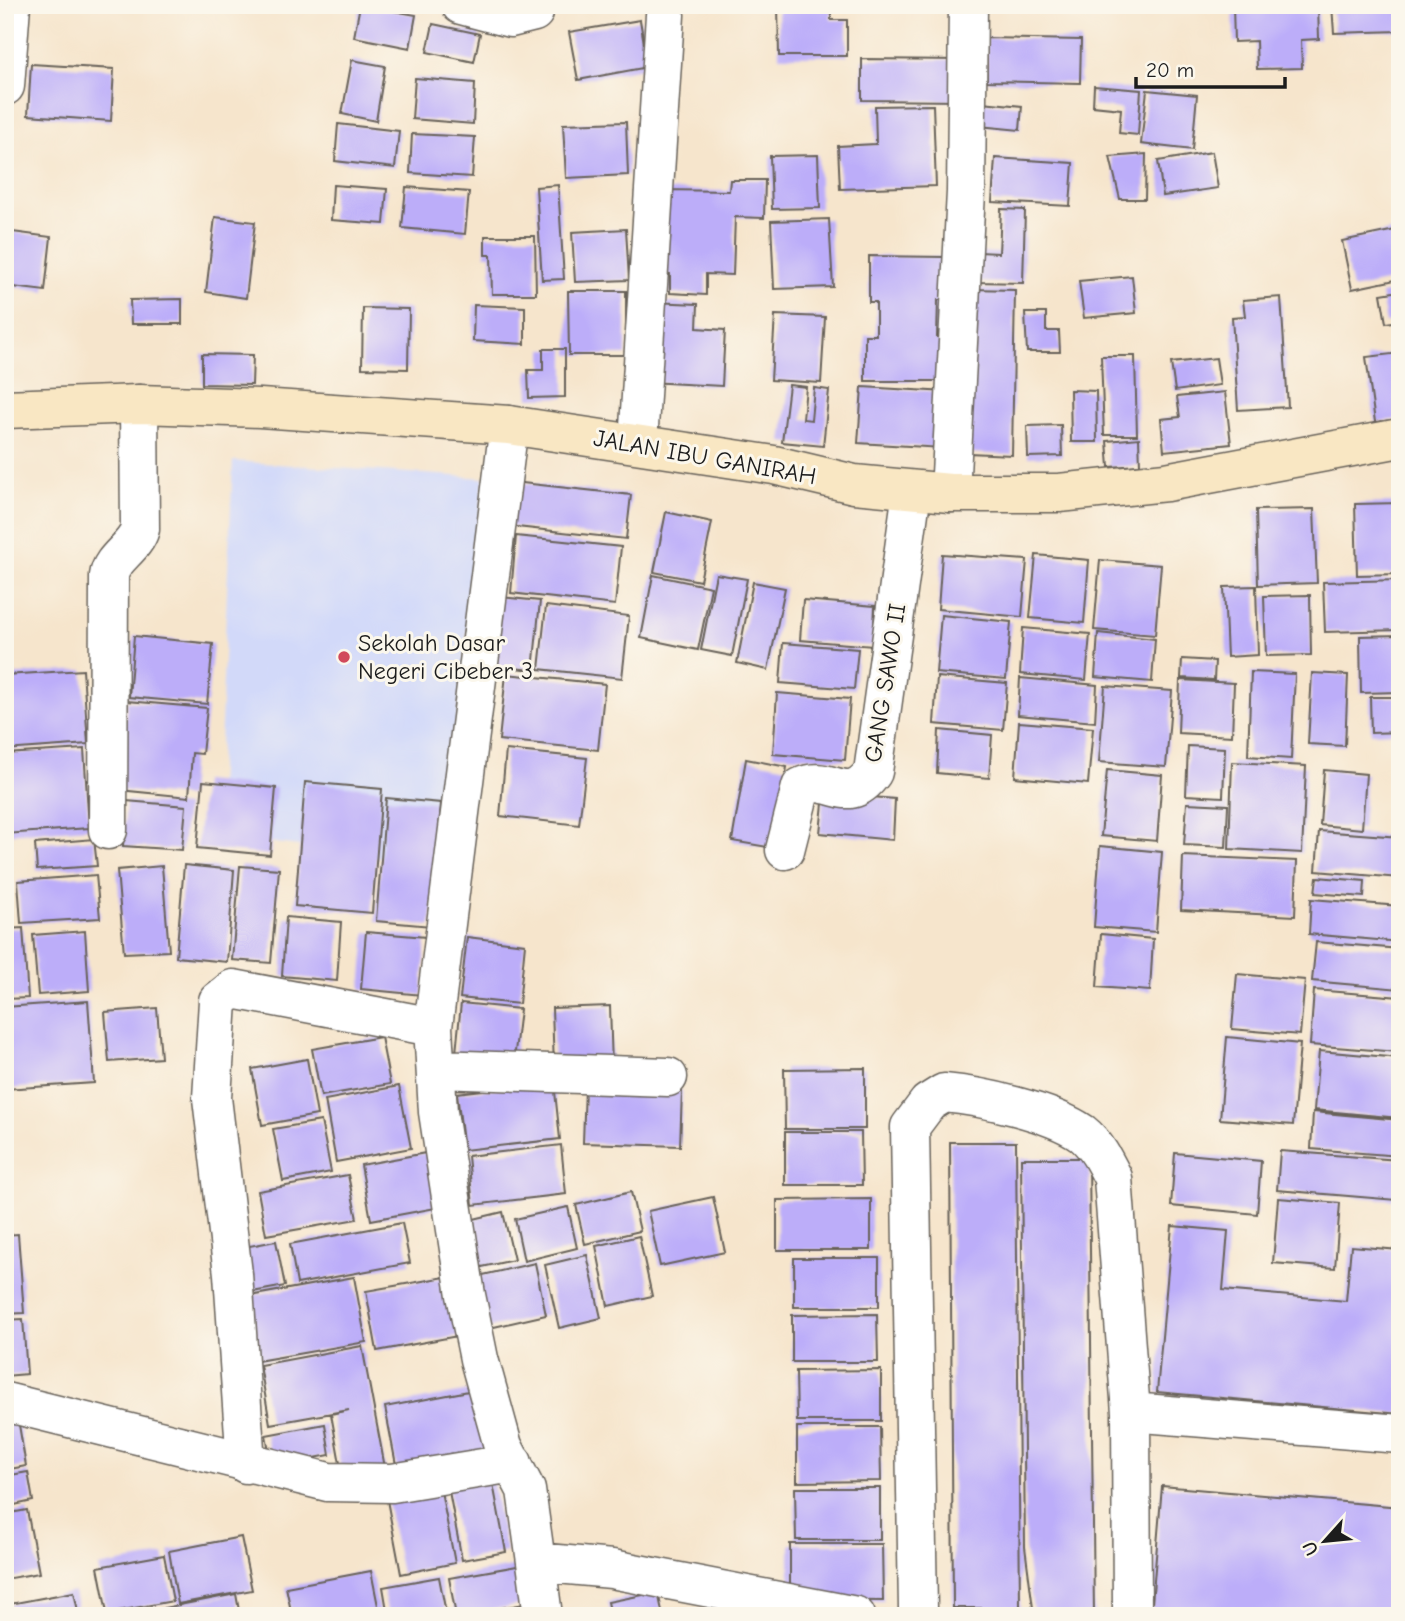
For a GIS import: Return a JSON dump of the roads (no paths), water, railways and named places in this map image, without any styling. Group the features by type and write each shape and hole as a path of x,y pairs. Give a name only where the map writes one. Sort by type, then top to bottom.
{"main road":[{"name":"JALAN IBU GANIRAH","path":"5,409 139,404 260,408 509,425 774,465 854,484 950,493 1059,493 1166,482 1400,438"}],"street":[{"path":"5,86 11,5"},
{"path":"461,5 510,18 534,12 534,5"},
{"path":"950,493 966,192 968,5"},
{"path":"638,443 665,15"},
{"path":"108,830 109,576 110,569 135,543 140,529 139,404"},
{"path":"509,425 433,1027 438,1112 474,1333 503,1446 526,1490 543,1616"},
{"name":"GANG SAWO II","path":"785,850 801,788 810,783 852,791 863,786 873,772 912,491"},
{"path":"246,1464 233,1274 212,1098 218,1001 233,989 433,1027"},
{"path":"436,1069 667,1077"},
{"path":"913,1614 910,1127 928,1103 944,1093 1005,1104 1083,1134 1103,1157 1113,1178 1131,1412 1132,1616"},
{"path":"5,1402 246,1464 328,1482 358,1485 392,1483 513,1463"},
{"path":"1131,1412 1400,1434"},
{"path":"536,1562 612,1569 856,1616"}],"place":[{"name":"Sekolah Dasar Negeri Cibeber 3","path":"344,657"}]}
